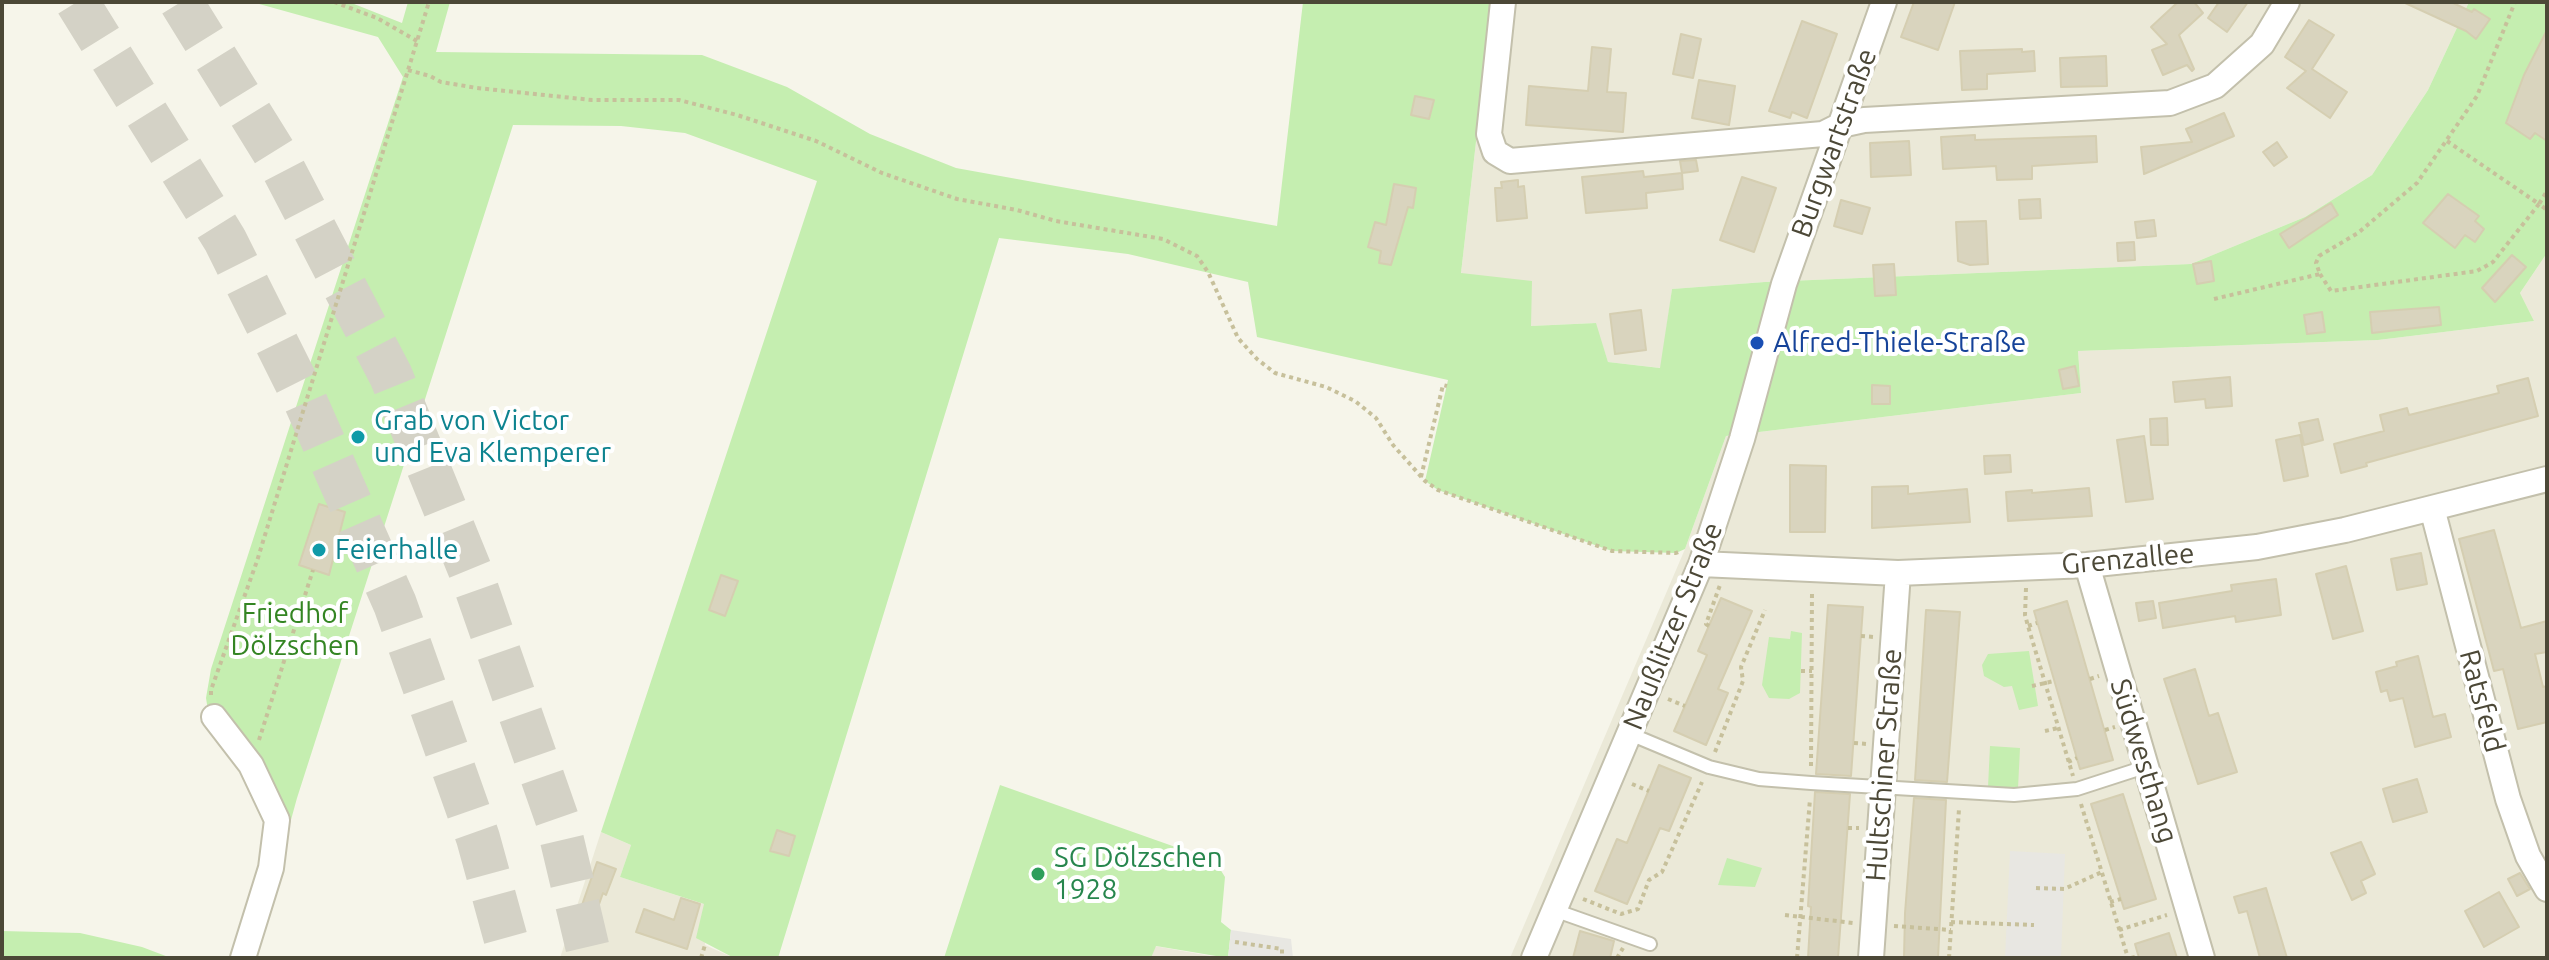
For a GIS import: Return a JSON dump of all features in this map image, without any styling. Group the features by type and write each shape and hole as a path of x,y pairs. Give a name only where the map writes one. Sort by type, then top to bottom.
{"street":[{"path":"1503,2 1489,134 1495,152 1510,161 1823,134 1841,125 1864,120 2170,103 2215,86 2262,44 2287,2"},
{"name":"Burgwartstraße","path":"1784,284 1884,2"},
{"name":"Naußlitzer Straße","path":"1534,958 1630,734 1711,564 1784,284"},
{"name":"Grenzallee","path":"1711,564 1898,573 2087,565 2257,547 2345,530 2547,479"},
{"name":"Ratsfeld","path":"2432,508 2508,799 2528,856 2547,889"},
{"name":"Südwesthang","path":"2087,565 2202,958"},
{"name":"Hultschiner Straße","path":"1871,958 1898,573"},
{"path":"214,717 251,765 277,820 271,868 243,958"}],"lane":[{"path":"1630,734 1706,772 1759,779 2014,795 2077,789 2145,767"},
{"path":"1558,900 1650,944"}],"path":[{"path":"334,2 377,18 417,41"},
{"path":"214,717 211,690 257,561 429,2"},
{"path":"2515,2 2477,96 2417,183 2358,233 2319,256 2316,263 2331,291 2477,271 2493,262 2547,191"},
{"path":"408,70 441,82 477,88 592,100 679,100 816,141 882,173 957,199 1056,221 1163,239 1197,256 1208,272 1238,338 1257,359 1275,373 1326,387 1355,401 1376,418 1393,445 1421,477 1438,490 1612,551 1676,553 1685,549 1711,564 1720,589 1706,624 1709,626"},
{"path":"2447,141 2547,210"},
{"path":"2214,299 2320,274"},
{"path":"1421,477 1443,385 1447,386"},
{"path":"2030,566 2026,600 2028,626 2119,930 2129,958 2139,956"},
{"path":"1811,762 1813,569"},
{"path":"251,765 313,570"},
{"path":"1558,900 1621,914 1638,909 1649,880 1662,872 1706,772 1743,681 1741,667 1765,610"},
{"path":"2028,626 2037,623"},
{"path":"1801,671 1812,671"},
{"path":"2032,686 2054,681"},
{"path":"1669,699 1685,706"},
{"path":"2045,731 2058,728"},
{"path":"2068,762 2077,758"},
{"path":"1635,785 1649,791"},
{"path":"1949,958 1961,791"},
{"path":"1797,958 1810,792"},
{"path":"2036,888 2064,889 2102,872"},
{"path":"2110,902 2121,899"},
{"path":"2119,930 2188,908"},
{"path":"1785,915 1951,930"},
{"path":"1951,922 2034,925"},
{"path":"1235,942 1282,949 1282,958"},
{"path":"701,958 705,945"}],"shaded area":[{"path":"1492,2 2469,2 2428,90 2372,175 2305,217 2191,264 1765,282 1672,289 1661,368 1608,362 1595,323 1531,326 1461,273"},
{"path":"2547,253 2547,958 1510,958 1685,549 1726,436 2081,393 2078,351 2378,340 2534,321 2520,293"},
{"path":"601,832 631,845 620,877 704,904 705,945 734,958 560,958"},
{"path":"2010,851 2065,854 2061,958 2005,958"},
{"path":"1231,930 1291,939 1293,958 1228,958"},
{"path":"1155,946 1221,958 1151,958"}],"green space":[{"name":"Friedhof Dölzschen","path":"252,2 349,2 402,23 408,2 450,2 436,52 702,55 787,87 870,134 956,168 1277,226 1303,2 1492,2 1461,273 1532,281 1531,326 1596,323 1608,362 1660,368 1672,289 1765,282 2191,264 2305,217 2372,175 2428,90 2469,2 2547,2 2547,253 2520,293 2534,321 2378,340 2078,351 2081,393 1726,436 1685,549 1676,553 1612,551 1438,490 1425,481 1448,380 1257,337 1248,282 1128,254 999,238 778,958 734,958 696,938 704,904 620,877 631,845 601,832 817,181 685,133 621,126 513,125 297,798 253,958 268,843 265,804 210,723 206,698 211,669 403,77 378,37"},
{"path":"1791,631 1802,633 1800,693 1789,699 1769,698 1762,685 1769,637 1790,639"},
{"path":"2029,651 2038,706 2019,710 2012,686 2004,687 1984,676 1982,665 1988,654"},
{"path":"1990,746 2020,748 2018,788 1988,787"},
{"path":"1000,785 1215,861 1225,877 1221,922 1231,930 1228,958 1156,946 1151,958 944,958"},
{"path":"1727,858 1762,868 1755,887 1718,885"},
{"path":"2,931 80,933 142,947 171,958 2,958"}],"building":[{"path":"1914,2 1955,2 1938,50 1901,37"},
{"path":"2178,2 2194,2 2203,13 2179,35 2194,69 2192,71 2187,65 2163,75 2152,50 2167,44 2151,27"},
{"path":"2219,2 2248,2 2227,32 2208,18"},
{"path":"2403,2 2451,2 2472,12 2474,9 2490,19 2476,39 2466,31"},
{"path":"2309,20 2334,35 2312,69 2347,92 2330,118 2287,88 2306,71 2285,57"},
{"path":"1802,21 1837,34 1807,118 1792,112 1790,118 1769,111"},
{"path":"2547,30 2547,141 2535,133 2530,139 2506,123 2524,75"},
{"path":"1681,34 1701,39 1693,78 1673,74"},
{"path":"1592,47 1611,49 1607,92 1626,93 1623,132 1526,125 1529,86 1588,91"},
{"path":"2022,49 2022,52 2034,51 2035,71 1987,74 1987,89 1962,90 1960,51"},
{"path":"2106,56 2107,86 2061,87 2060,58"},
{"path":"1699,80 1735,86 1729,125 1692,118"},
{"path":"1415,96 1434,100 1429,119 1411,115"},
{"path":"2224,113 2234,136 2144,174 2141,147 2192,142 2186,129"},
{"path":"1975,135 1975,140 2096,136 2097,162 2032,166 2032,179 1997,180 1996,166 1943,169 1941,137"},
{"path":"1909,141 1911,175 1871,177 1870,143"},
{"path":"2277,142 2287,157 2274,166 2263,152"},
{"path":"1696,160 1698,171 1682,173 1680,161"},
{"path":"1643,171 1644,177 1682,173 1683,189 1646,193 1647,208 1586,213 1582,177"},
{"path":"1742,177 1776,188 1754,252 1720,240"},
{"path":"1518,180 1518,187 1524,186 1527,218 1497,221 1495,188 1502,188 1501,182"},
{"path":"1394,184 1416,188 1413,208 1408,207 1391,265 1379,263 1381,251 1368,247 1375,222 1386,225"},
{"path":"2448,194 2479,216 2475,221 2484,229 2475,242 2465,235 2455,248 2423,223"},
{"path":"2040,199 2041,218 2020,219 2019,200"},
{"path":"1841,200 1870,208 1862,234 1834,226"},
{"path":"2331,203 2338,215 2289,248 2280,234"},
{"path":"2154,220 2156,236 2137,238 2135,222"},
{"path":"1986,221 1988,264 1970,265 1958,261 1956,222"},
{"path":"2134,242 2135,260 2118,261 2117,243"},
{"path":"2512,255 2526,267 2495,302 2482,288"},
{"path":"2211,261 2214,281 2197,284 2193,264"},
{"path":"1894,264 1896,295 1875,296 1873,265"},
{"path":"2439,307 2441,325 2372,333 2370,312"},
{"path":"1641,310 1646,350 1615,354 1610,314"},
{"path":"2322,312 2325,332 2307,334 2304,315"},
{"path":"2075,366 2079,386 2063,389 2059,370"},
{"path":"2230,377 2232,406 2206,408 2205,399 2175,402 2173,382"},
{"path":"2528,378 2538,416 2366,463 2367,466 2341,473 2334,444 2384,431 2380,415 2407,408 2409,415 2499,393 2497,386"},
{"path":"1872,385 1890,386 1890,404 1872,404"},
{"path":"2167,418 2168,445 2151,445 2150,419"},
{"path":"2318,419 2323,440 2304,445 2299,423"},
{"path":"2300,435 2308,476 2284,481 2276,440"},
{"path":"2144,436 2153,499 2126,502 2117,440"},
{"path":"2010,455 2011,472 1985,474 1984,456"},
{"path":"1790,465 1826,466 1825,532 1790,532"},
{"path":"1908,486 1908,494 1967,489 1970,522 1872,528 1872,487"},
{"path":"2089,488 2092,516 2008,521 2006,492"},
{"name":"Feierhalle","path":"319,504 345,512 329,575 299,565"},
{"path":"2494,530 2521,628 2547,621 2547,652 2535,654 2543,687 2547,686 2547,722 2518,729 2503,669 2494,671 2459,539"},
{"path":"2421,553 2427,584 2397,590 2391,559"},
{"path":"2346,566 2363,631 2333,639 2316,574"},
{"path":"721,575 738,581 725,616 709,610"},
{"path":"2276,579 2281,615 2236,622 2235,616 2163,628 2159,603 2232,591 2231,585"},
{"path":"1721,598 1752,611 1718,689 1728,693 1706,745 1674,731 1707,655 1698,651"},
{"path":"2067,601 2113,760 2080,769 2034,611"},
{"path":"2153,601 2156,618 2139,621 2136,603"},
{"path":"1828,605 1863,607 1851,776 1816,774"},
{"path":"1926,610 1960,612 1947,782 1915,780"},
{"path":"2418,656 2433,717 2445,714 2451,737 2415,747 2403,698 2390,701 2387,690 2381,692 2376,672"},
{"path":"2195,669 2209,716 2218,713 2237,772 2198,784 2164,679"},
{"path":"1659,765 1691,778 1669,831 1660,828 1627,904 1595,891 1617,839 1627,843"},
{"path":"2417,779 2427,812 2393,822 2383,789"},
{"path":"1815,792 1850,794 1838,958 1808,958"},
{"path":"2123,794 2156,899 2124,909 2091,804"},
{"path":"1914,798 1946,800 1938,958 1904,958"},
{"path":"777,830 795,836 789,856 770,851"},
{"path":"2361,842 2375,874 2361,881 2366,893 2352,900 2331,853"},
{"path":"597,862 616,869 597,910 582,905"},
{"path":"2520,873 2530,889 2517,896 2508,879"},
{"path":"2266,888 2287,958 2260,958 2247,911 2239,913 2234,897"},
{"path":"2499,892 2519,927 2484,947 2465,911"},
{"path":"681,898 700,904 687,949 636,932 644,909 674,920"},
{"path":"1580,931 1614,941 1610,958 1573,958"},
{"path":"2169,933 2177,958 2139,958 2135,944"}],"tunnel":[{"path":"77,2 225,240 303,396 395,604 478,838 511,958"},
{"path":"181,2 277,157 391,376 470,570 557,819 590,958"}],"place":[{"name":"Alfred-Thiele-Straße","path":"1757,343"},
{"name":"Grab von Victor und Eva Klemperer","path":"358,437"},
{"name":"Feierhalle","path":"319,550"},
{"name":"SG Dölzschen 1928","path":"1038,874"}]}
